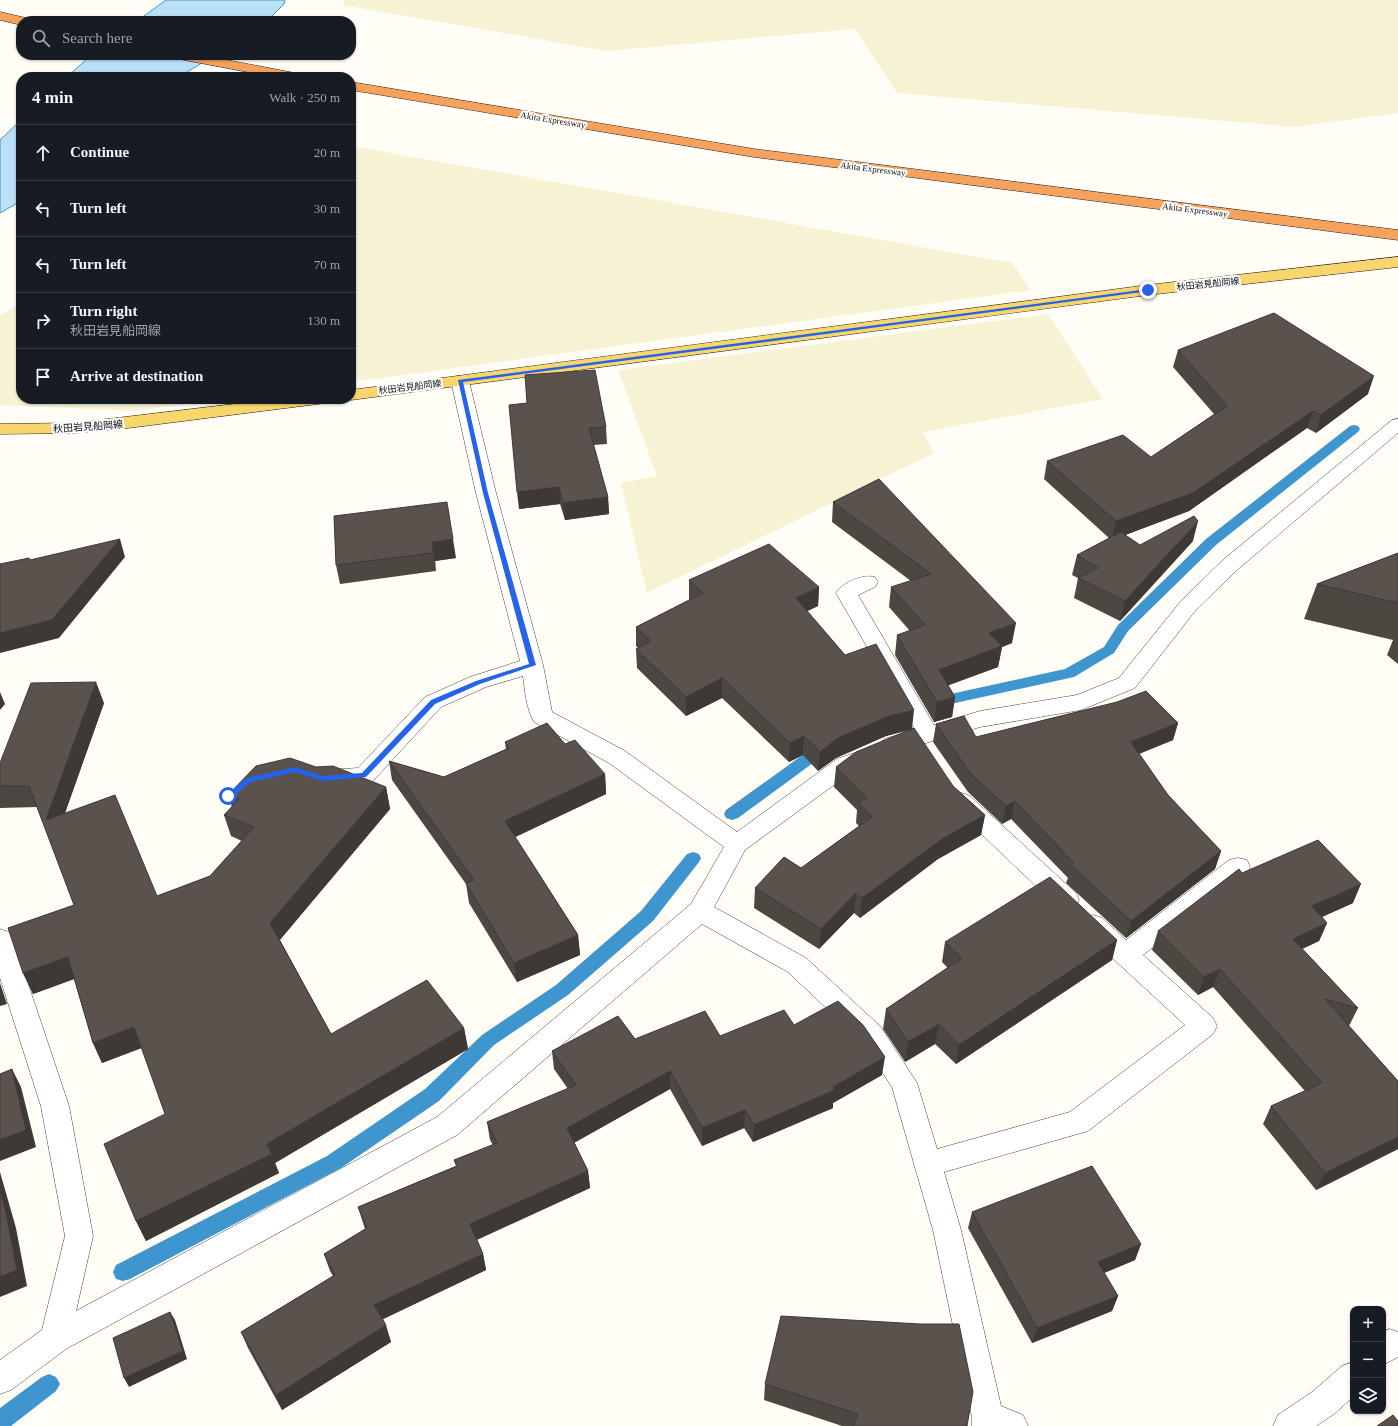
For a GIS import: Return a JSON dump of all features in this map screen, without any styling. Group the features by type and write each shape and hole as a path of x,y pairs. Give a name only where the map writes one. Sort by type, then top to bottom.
{"highway":[{"path":"0,16 16,21"},
{"path":"205,60 269,72"},
{"name":"Akita Expressway","path":"356,87 754,154 1398,235"}],"main road":[{"name":"秋田岩見船岡線","path":"356,394 1148,290 1398,262"},
{"name":"秋田岩見船岡線","path":"0,429 74,428 128,423 278,404"}],"street":[{"path":"460,381 486,493 532,665 536,693 542,716 617,757 737,844"},
{"path":"0,1379 55,1339 446,1126 700,911 737,844 845,765 895,743 925,742 980,719 1081,702 1127,683 1188,606 1230,565 1388,443 1398,424"},
{"path":"868,582 846,593 925,742"},
{"path":"308,774 322,779 364,776 433,702 478,682 532,665"},
{"path":"928,1164 1078,1122 1204,1026 959,800 951,787"},
{"path":"1125,954 1238,867"},
{"path":"700,911 797,965 871,1034 904,1083 947,1230 996,1423"},
{"path":"0,942 55,1106 79,1236 55,1339"},
{"path":"1289,1426 1323,1403 1352,1378"}],"shaded area":[{"path":"344,0 1398,0 1398,113 1295,127 897,93 855,29 607,51 343,5"},
{"path":"356,147 1012,263 1031,290 356,381"},
{"path":"16,307 16,404 186,404 134,411 0,405 0,315"},
{"path":"1048,314 1103,399 923,432 934,453 647,593 621,483 657,476 618,370"}],"water":[{"path":"166,0 285,0 284,4 272,16 144,16"},
{"path":"86,60 207,60 187,72 72,72"},
{"path":"16,125 16,204 0,213 0,140"}],"building":[{"path":"1274,313 1374,376 1321,415 1313,411 1193,493 1116,521 1047,461 1123,435 1151,457 1227,406 1178,350"},
{"path":"595,370 606,427 589,428 608,497 563,503 559,487 517,492 509,405 527,403 525,375"},
{"path":"879,479 1016,623 989,633 1002,646 939,670 955,697 937,702 897,635 925,625 891,587 931,574 833,502"},
{"path":"447,502 453,539 432,542 433,553 336,565 334,516"},
{"path":"1194,516 1198,521 1125,601 1078,578 1098,568 1077,555 1121,532 1140,545"},
{"path":"120,539 52,620 0,633 0,564 29,558 30,560"},
{"path":"769,544 819,587 796,598 845,655 876,644 914,710 889,716 838,738 820,752 804,736 790,743 722,678 686,697 636,649 651,641 636,627 703,593 689,580"},
{"path":"1398,553 1398,603 1317,584"},
{"path":"96,682 46,820 115,795 157,896 210,876 254,827 224,815 239,799 228,795 256,766 290,758 316,767 333,766 386,787 270,923 331,1034 427,980 464,1028 267,1144 272,1154 136,1221 104,1144 165,1114 134,1027 93,1043 68,957 23,973 8,928 74,905 29,786 0,786 0,763 31,683"},
{"path":"1146,691 1178,723 1131,742 1168,795 1221,851 1131,921 1071,865 1074,863 1015,801 1006,806 971,774 936,724 964,716 976,737 1117,702"},
{"path":"547,723 565,744 575,740 605,774 505,821 578,935 514,963 466,883 474,880 389,761 444,777 509,748 505,742"},
{"path":"914,728 953,786 985,815 942,839 862,898 856,893 821,929 755,888 784,857 801,868 872,817 858,802 867,798 836,767 856,752"},
{"path":"1318,840 1361,884 1312,906 1327,923 1293,939 1358,1008 1325,999 1398,1081 1398,1137 1325,1173 1271,1106 1322,1083 1220,969 1204,977 1158,931 1239,869 1242,873"},
{"path":"1050,877 1117,940 959,1045 939,1024 908,1042 886,1009 962,958 945,942"},
{"path":"838,1001 863,1025 885,1057 833,1087 835,1090 754,1125 745,1110 702,1128 670,1071 567,1128 588,1171 470,1224 483,1254 374,1305 386,1325 276,1395 241,1332 335,1275 324,1254 367,1228 358,1207 457,1166 454,1160 497,1143 487,1122 576,1085 552,1051 618,1016 635,1039 705,1011 720,1036 784,1010 794,1025"},
{"path":"12,1069 26,1130 0,1140 0,1074"},
{"path":"1092,1166 1141,1244 1098,1262 1118,1296 1037,1328 972,1212"},
{"path":"0,1190 6,1212 17,1270 0,1277"},
{"path":"170,1312 183,1351 124,1378 113,1338"},
{"path":"781,1316 920,1324 959,1324 973,1392 967,1426 853,1426 858,1414 765,1384"},
{"path":"1393,1415 1398,1421 1398,1426 1377,1426"}],"waterway":[{"path":"937,702 1069,673 1109,650 1123,628 1211,542 1354,429"},
{"path":"732,814 823,748"},
{"path":"123,1272 334,1162 432,1095 488,1040 562,990 647,916 693,858"},
{"path":"0,1421 49,1384"}],"route":[{"path":"228,796 248,780 295,770 322,779 364,776 433,702 478,682 532,665 486,493 460,381 1148,290"}]}
